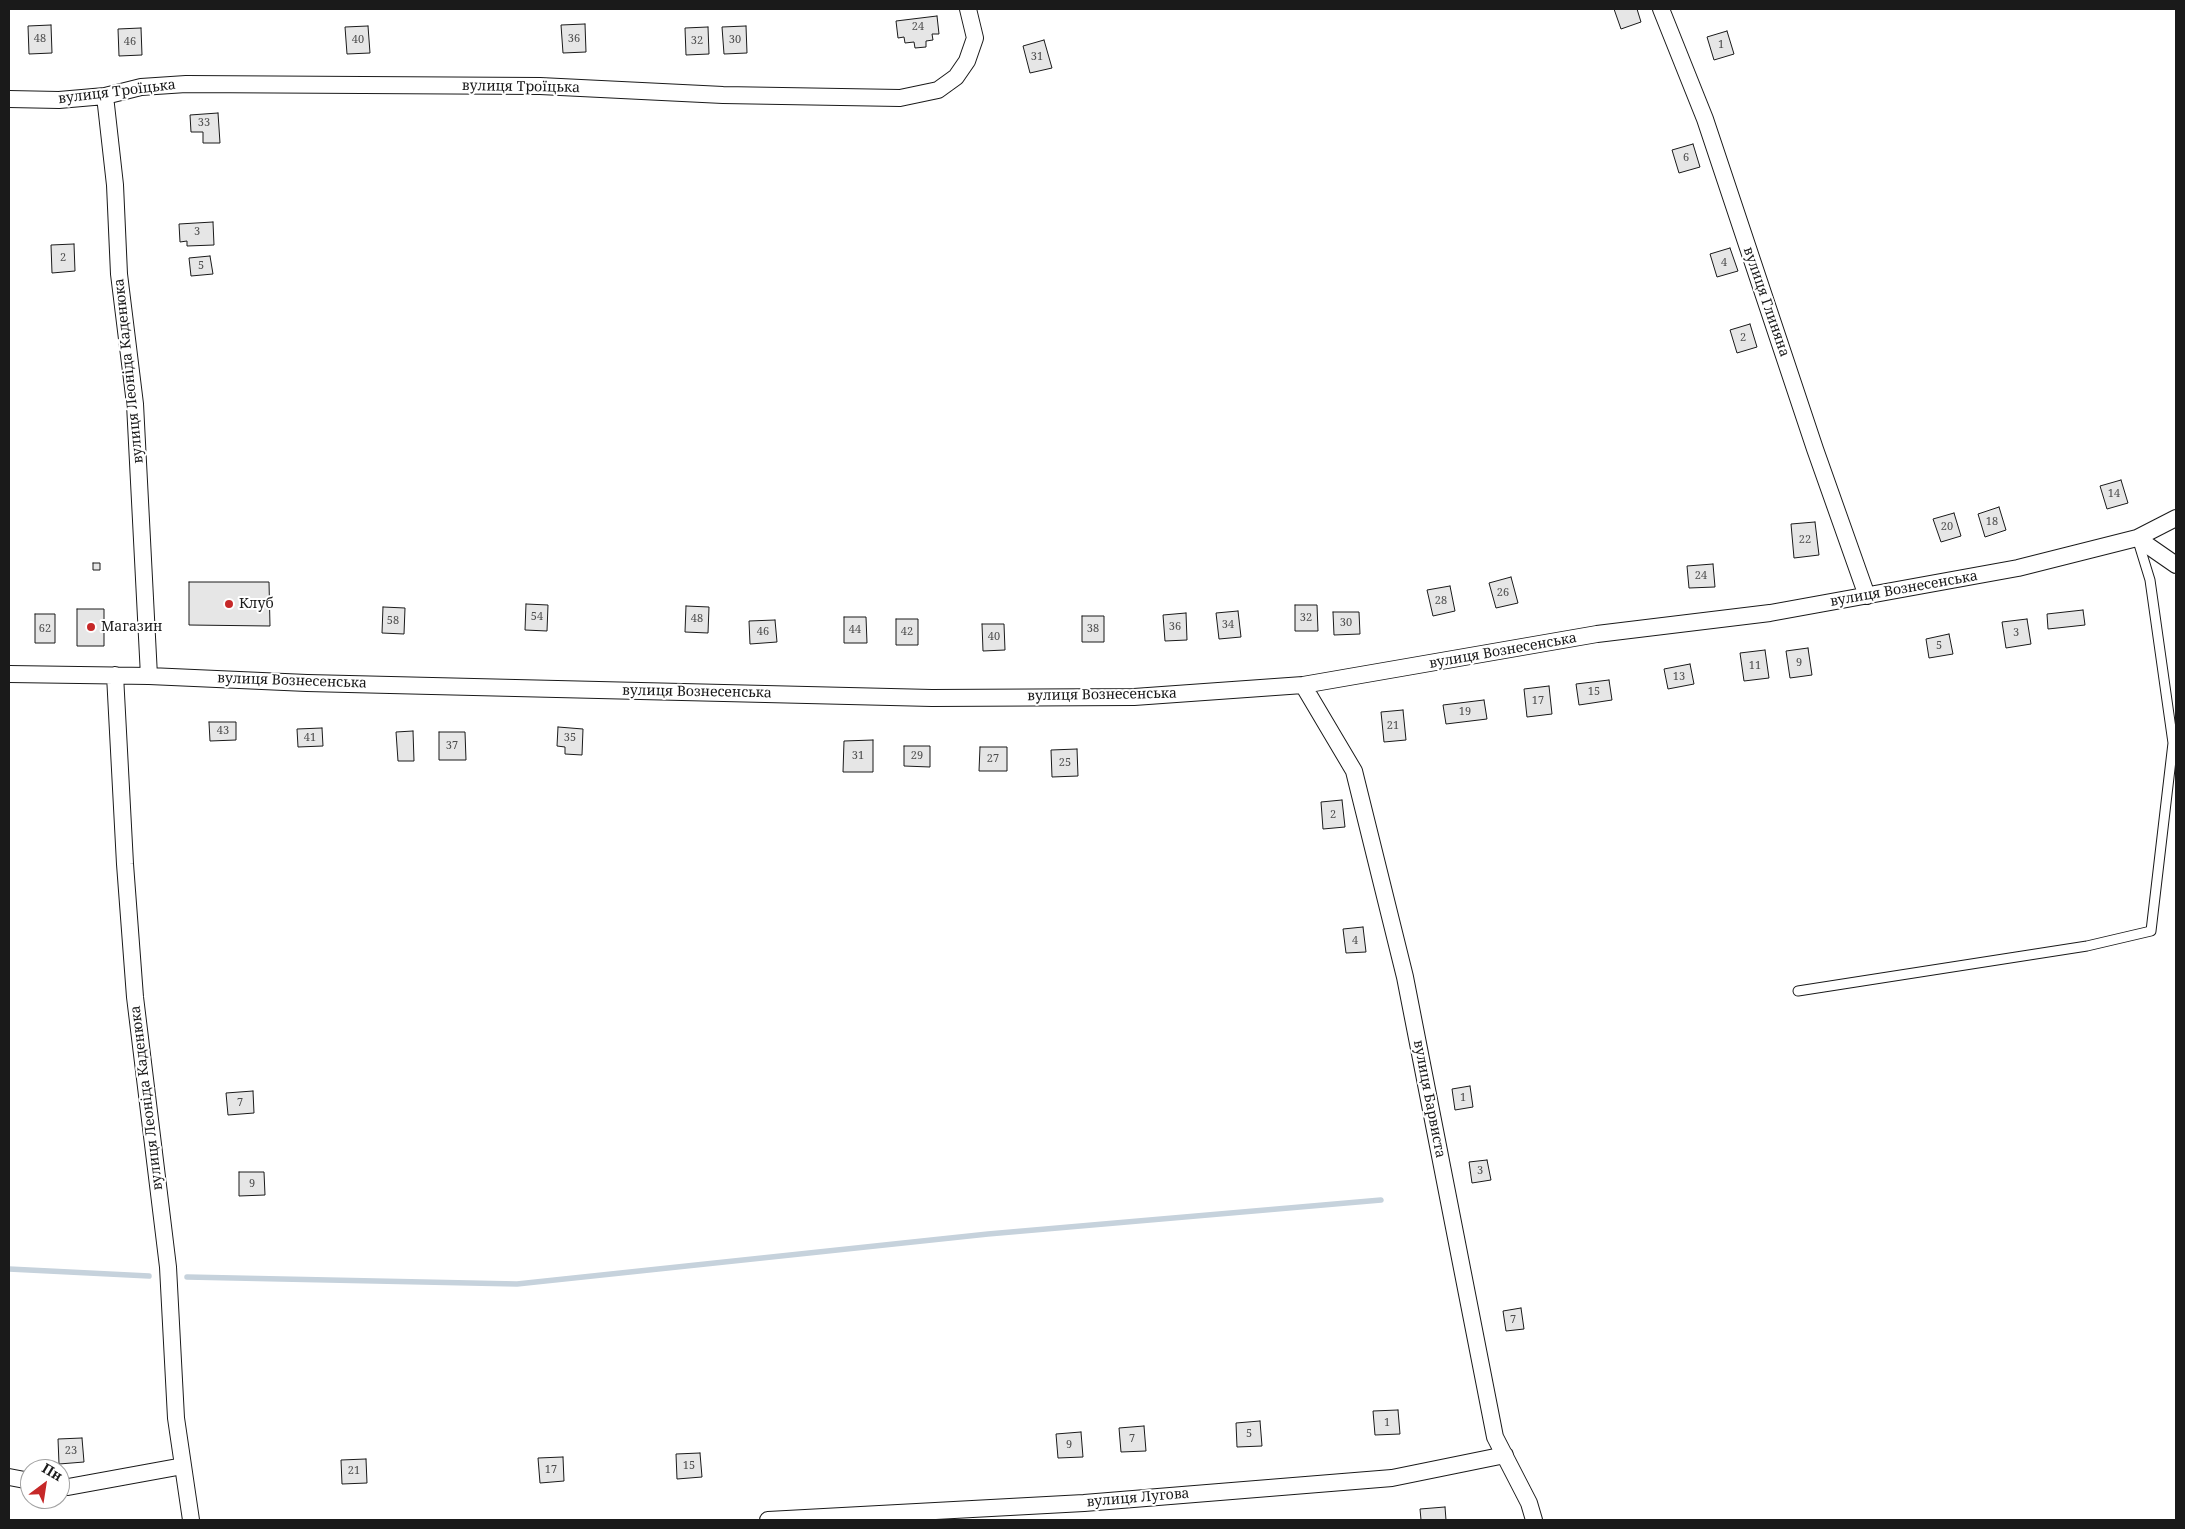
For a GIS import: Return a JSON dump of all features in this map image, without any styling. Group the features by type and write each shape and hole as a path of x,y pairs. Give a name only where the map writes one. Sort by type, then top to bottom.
{"street":[{"name":"вулиця Троїцька","path":"9,99 59,100 105,96 141,87 195,84 540,86 723,94 900,98 938,90 956,77 967,61 975,38 968,9"},
{"name":"вулиця Глиняна","path":"1661,9 1705,119 1815,448 1867,596"},
{"name":"вулиця Леоніда Каденюка","path":"105,96 115,185 119,274 135,404 149,676"},
{"name":"вулиця Вознесенська","path":"9,674 149,676 307,683 932,698 1134,696 1302,685 1597,634 1770,613 2030,566 2138,538 2176,518"},
{"path":"2138,538 2176,565"},
{"name":"вулиця Леоніда Каденюка","path":"115,676 135,997 168,1267 176,1418 191,1520"},
{"name":"вулиця Барвиста","path":"1302,685 1354,771 1405,977 1495,1437 1529,1503 1534,1520"},
{"name":"вулиця Лугова","path":"768,1520 1084,1503 1392,1478 1505,1455"},
{"path":"70,1487 183,1466"}],"lane":[{"path":"1798,991 2087,946 2151,931 2173,743 2150,580 2138,538"}],"building":[{"path":"1614,9 1637,9 1641,22 1621,29"},
{"path":"937,16 939,34 932,34 933,40 926,41 926,47 915,48 914,42 905,43 904,37 898,38 896,21"},
{"path":"585,24 586,52 563,53 561,25"},
{"path":"51,25 52,53 29,54 28,26"},
{"path":"368,26 370,53 347,54 345,27"},
{"path":"746,26 747,53 724,54 722,27"},
{"path":"708,27 709,54 686,55 685,28"},
{"path":"141,28 142,55 119,56 118,29"},
{"path":"1727,31 1734,54 1714,60 1707,37"},
{"path":"1044,40 1052,68 1030,73 1023,46"},
{"path":"218,113 220,143 203,143 203,132 191,132 190,115"},
{"path":"1693,144 1700,167 1679,173 1672,150"},
{"path":"213,222 214,245 187,246 187,241 180,242 179,224"},
{"path":"74,244 75,271 52,273 51,245"},
{"path":"1730,248 1738,271 1717,277 1710,254"},
{"path":"210,256 213,274 191,276 189,258"},
{"path":"1750,324 1757,347 1737,353 1730,330"},
{"path":"2121,480 2128,503 2107,509 2100,486"},
{"path":"1999,507 2006,530 1985,537 1978,514"},
{"path":"1954,513 1961,536 1941,542 1933,519"},
{"path":"1815,522 1819,555 1794,558 1791,524"},
{"path":"93,563 100,563 100,570 93,570"},
{"path":"1713,564 1715,587 1689,588 1687,566"},
{"path":"1511,577 1518,603 1496,608 1489,583"},
{"name":"Клуб","path":"189,582 269,582 270,626 189,625"},
{"path":"1450,586 1455,611 1433,616 1427,590"},
{"path":"526,604 548,605 547,631 525,630"},
{"path":"1295,605 1317,605 1318,631 1295,631"},
{"path":"686,606 709,607 708,633 685,632"},
{"path":"383,607 405,608 404,634 382,633"},
{"name":"Магазин","path":"77,609 104,609 104,646 77,646"},
{"path":"2083,610 2085,625 2048,629 2047,614"},
{"path":"1238,611 1241,637 1219,639 1216,613"},
{"path":"1333,612 1359,612 1360,634 1334,635"},
{"path":"1186,613 1187,640 1165,641 1163,615"},
{"path":"35,614 55,614 55,643 35,643"},
{"path":"1082,616 1104,616 1104,642 1082,642"},
{"path":"844,617 866,617 867,643 844,643"},
{"path":"896,619 918,619 918,645 896,645"},
{"path":"2027,619 2031,644 2006,648 2002,622"},
{"path":"775,620 777,642 750,644 749,621"},
{"path":"982,624 1004,624 1005,650 983,651"},
{"path":"1949,634 1953,654 1929,658 1926,639"},
{"path":"1808,648 1812,675 1790,678 1786,651"},
{"path":"1765,650 1769,678 1744,681 1740,653"},
{"path":"1690,664 1694,684 1668,689 1664,669"},
{"path":"1609,680 1612,700 1579,705 1576,684"},
{"path":"1549,686 1552,714 1527,717 1524,689"},
{"path":"1484,700 1487,719 1446,724 1443,705"},
{"path":"1403,710 1406,740 1384,742 1381,712"},
{"path":"209,722 236,722 236,740 210,741"},
{"path":"558,727 583,729 582,755 565,754 565,747 557,746"},
{"path":"322,728 323,746 298,747 297,729"},
{"path":"413,731 414,761 398,761 396,732"},
{"path":"439,732 465,732 466,760 439,760"},
{"path":"873,740 873,772 843,772 844,741"},
{"path":"904,746 930,746 930,767 904,766"},
{"path":"980,747 1007,747 1007,771 979,771"},
{"path":"1077,749 1078,776 1052,777 1051,750"},
{"path":"1342,800 1345,827 1323,829 1321,802"},
{"path":"1363,927 1366,952 1346,953 1343,929"},
{"path":"1470,1086 1473,1107 1455,1110 1452,1089"},
{"path":"253,1091 254,1113 228,1115 226,1093"},
{"path":"1487,1160 1491,1180 1472,1183 1469,1162"},
{"path":"239,1172 264,1172 265,1195 239,1196"},
{"path":"1521,1308 1524,1329 1506,1331 1503,1311"},
{"path":"1398,1410 1400,1434 1375,1435 1373,1411"},
{"path":"1260,1421 1262,1446 1237,1447 1236,1423"},
{"path":"1144,1426 1146,1451 1121,1452 1119,1428"},
{"path":"1081,1432 1083,1457 1058,1458 1056,1434"},
{"path":"82,1438 84,1462 70,1463 70,1459 59,1459 58,1439"},
{"path":"700,1453 702,1477 677,1479 676,1454"},
{"path":"563,1457 564,1481 540,1483 538,1458"},
{"path":"366,1459 367,1483 342,1484 341,1460"},
{"path":"1445,1507 1446,1520 1421,1520 1420,1509"}],"waterway":[{"path":"187,1277 517,1284 988,1234 1381,1200"},
{"path":"9,1269 149,1276"}],"place":[{"name":"Клуб","path":"229,604"},
{"name":"Магазин","path":"91,627"}]}
